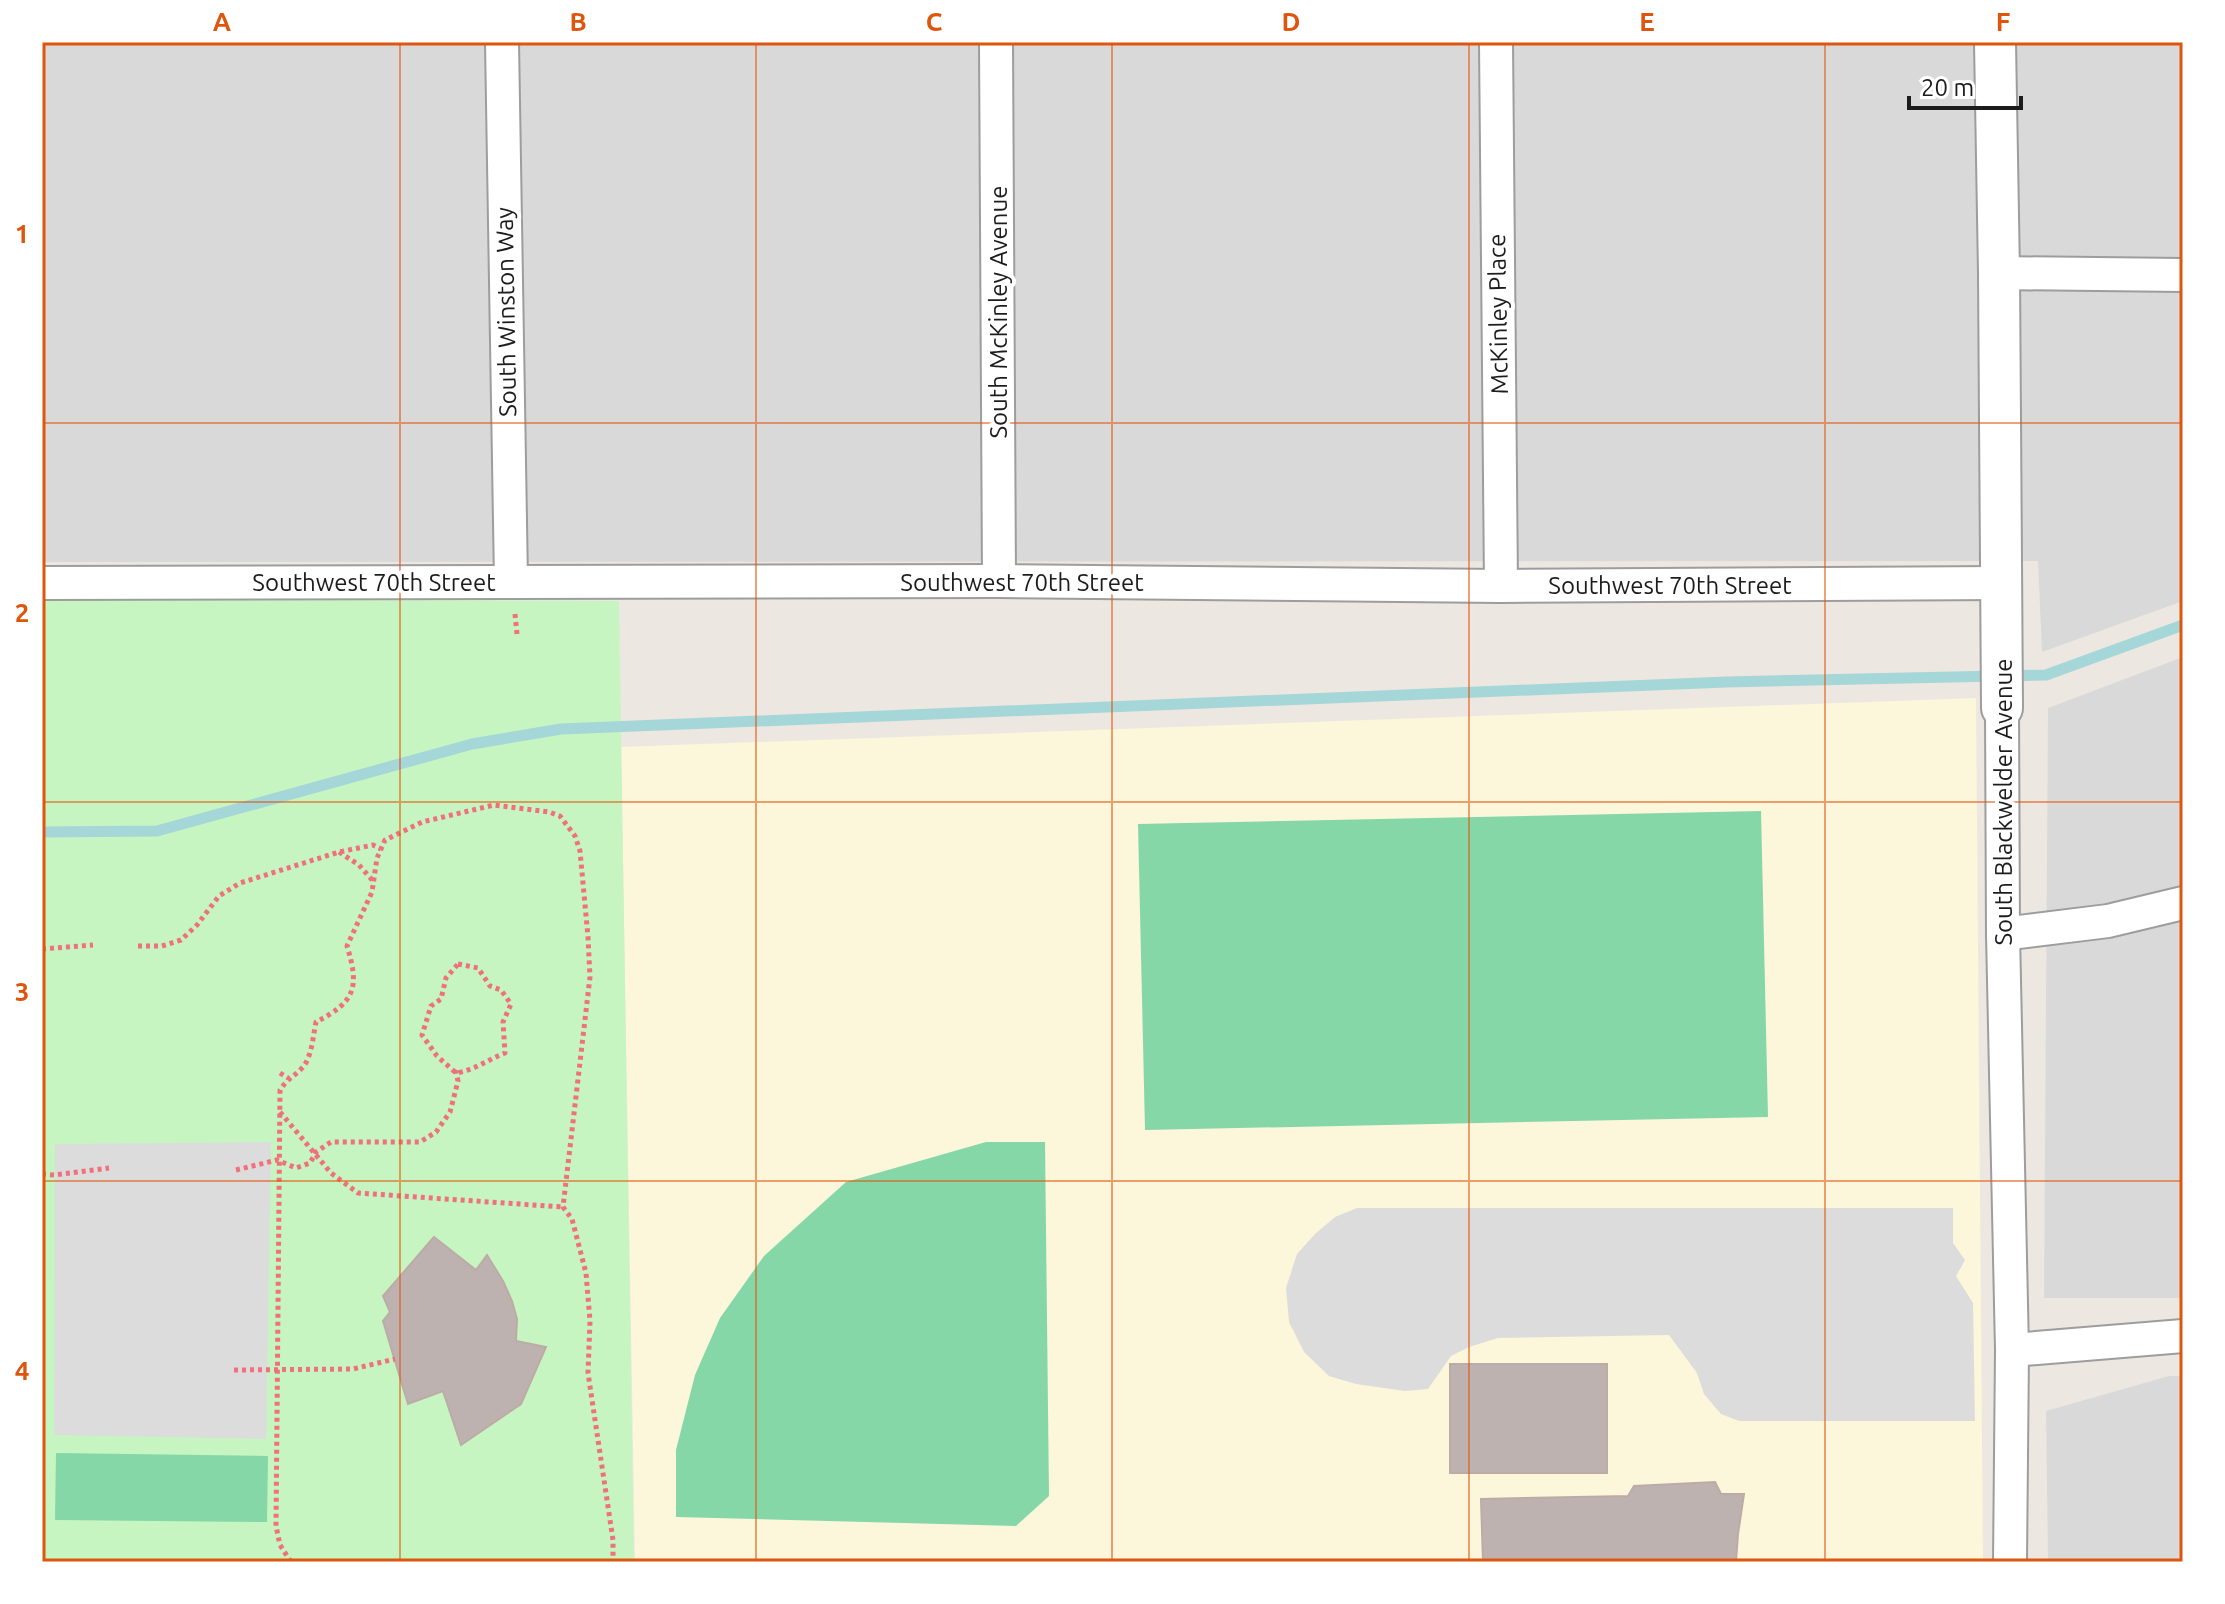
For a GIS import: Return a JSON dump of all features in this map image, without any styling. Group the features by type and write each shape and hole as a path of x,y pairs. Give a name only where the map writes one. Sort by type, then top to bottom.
{"street":[{"name":"South Winston Way","path":"502,42 511,581"},
{"name":"South McKinley Avenue","path":"996,42 999,581"},
{"name":"McKinley Place","path":"1496,42 1501,586"},
{"name":"South Blackwelder Avenue","path":"1995,42 2003,934 2012,1350 2010,1562"},
{"path":"1999,273 2183,275"},
{"name":"Southwest 70th Street","path":"42,583 999,581 1501,586 2002,583"},
{"path":"2003,934 2108,921 2183,903"},
{"path":"2012,1350 2183,1336"}],"path":[{"path":"291,1562 280,1545 276,1526 280,1090 288,1078 304,1066 316,1022 338,1011 353,987 354,968 347,946 372,892 377,858 385,840 422,822 494,805 560,816 575,836 580,851 590,977 563,1207 572,1219 586,1273 590,1321 588,1373 613,1540 613,1562"},
{"path":"138,946 162,946 181,940 219,896 240,883 339,852 373,845 381,849"},
{"path":"339,852 359,865 373,881"},
{"path":"42,949 93,945"},
{"path":"236,1170 280,1161 296,1168 310,1163 316,1152 331,1142 420,1142 436,1132 450,1112 458,1081 457,1070 437,1056 422,1035 431,1006 441,999 446,978 458,964 478,968 490,986 501,990 511,1004 503,1022 505,1053 474,1070 457,1070"},
{"path":"280,1073 288,1078"},
{"path":"280,1112 331,1173 358,1193 563,1207"},
{"path":"42,1174 109,1168"},
{"path":"234,1370 353,1369 395,1359"}],"shaded area":[{"path":"42,42 2183,42 2183,601 2042,652 2038,561 42,562"},
{"path":"2183,657 2183,1298 2044,1298 2048,708"},
{"path":"1976,698 1983,1562 635,1562 621,747"},
{"path":"271,1142 266,1439 54,1435 55,1144"},
{"path":"1357,1208 1953,1208 1953,1243 1965,1260 1956,1276 1973,1303 1975,1421 1739,1421 1721,1414 1704,1394 1697,1373 1669,1335 1498,1338 1451,1356 1428,1389 1405,1391 1356,1384 1329,1376 1304,1352 1289,1322 1286,1288 1297,1254 1335,1217"},
{"path":"2169,1376 2183,1376 2183,1562 2048,1562 2046,1411"}],"green space":[{"path":"42,599 619,601 634,1562 42,1562"},
{"path":"1761,811 1768,1117 1145,1130 1138,824"},
{"path":"986,1142 1045,1142 1049,1496 1016,1526 676,1517 676,1450 695,1375 720,1318 764,1256 846,1182"},
{"path":"56,1453 268,1456 267,1522 55,1520"}],"building":[{"path":"434,1237 476,1270 487,1255 512,1301 517,1319 516,1341 546,1347 521,1404 461,1445 443,1391 408,1404 383,1321 390,1312 383,1296"},
{"path":"1450,1364 1607,1364 1607,1473 1450,1473"},
{"path":"1715,1482 1721,1494 1744,1494 1736,1562 1483,1562 1481,1499 1628,1496 1634,1486"}],"waterway":[{"path":"42,832 157,831 472,744 561,729 1726,682 2046,675 2183,625"}]}
